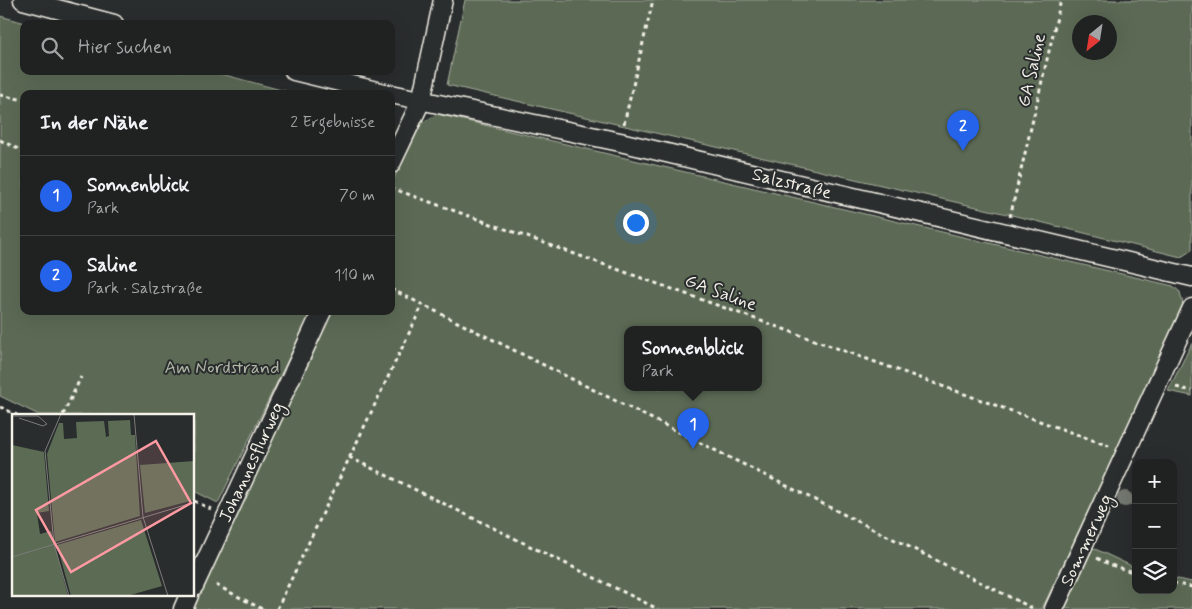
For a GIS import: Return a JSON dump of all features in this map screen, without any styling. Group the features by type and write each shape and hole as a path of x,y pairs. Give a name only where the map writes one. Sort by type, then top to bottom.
{"street":[{"path":"24,0 99,20"},
{"path":"395,156 421,101 443,0"},
{"name":"Salzstraße","path":"311,75 373,90"},
{"name":"Salzstraße","path":"395,95 620,142 1192,277"},
{"name":"Sommerweg","path":"1054,609 1192,308"},
{"name":"Johannesflurweg","path":"195,584 320,315"},
{"path":"182,609 188,596"}],"path":[{"path":"620,142 653,0"},
{"name":"GA Saline","path":"1006,234 1061,0"},
{"path":"0,95 20,99"},
{"path":"0,140 20,150"},
{"name":"GA Saline","path":"395,189 1126,452"},
{"path":"395,291 1034,609"},
{"path":"277,609 423,304"},
{"path":"63,414 81,377"},
{"path":"0,407 16,414"},
{"path":"349,457 658,609"},
{"path":"1082,550 1111,565 1132,573"},
{"path":"202,569 212,583 262,609"},
{"path":"1177,583 1192,587"}],"green space":[{"path":"465,0 1192,0 1192,250 1181,257 1020,217 447,85"},
{"name":"Am Nordstrand","path":"0,16 20,22 20,75 225,75 281,90 20,90 20,315 310,315 218,503 195,492 195,414 37,414 0,396"},
{"path":"437,114 1173,286 1180,292 1184,308 1042,609 192,609 330,315 395,315 395,177 420,124"},
{"path":"1192,343 1192,396 1168,391"},
{"path":"1093,548 1132,566 1132,594 1177,594 1177,579 1192,582 1192,609 1064,609"}],"place":[{"name":"Saline","path":"963,151"},
{"name":"Sonnenblick","path":"693,449"}]}
